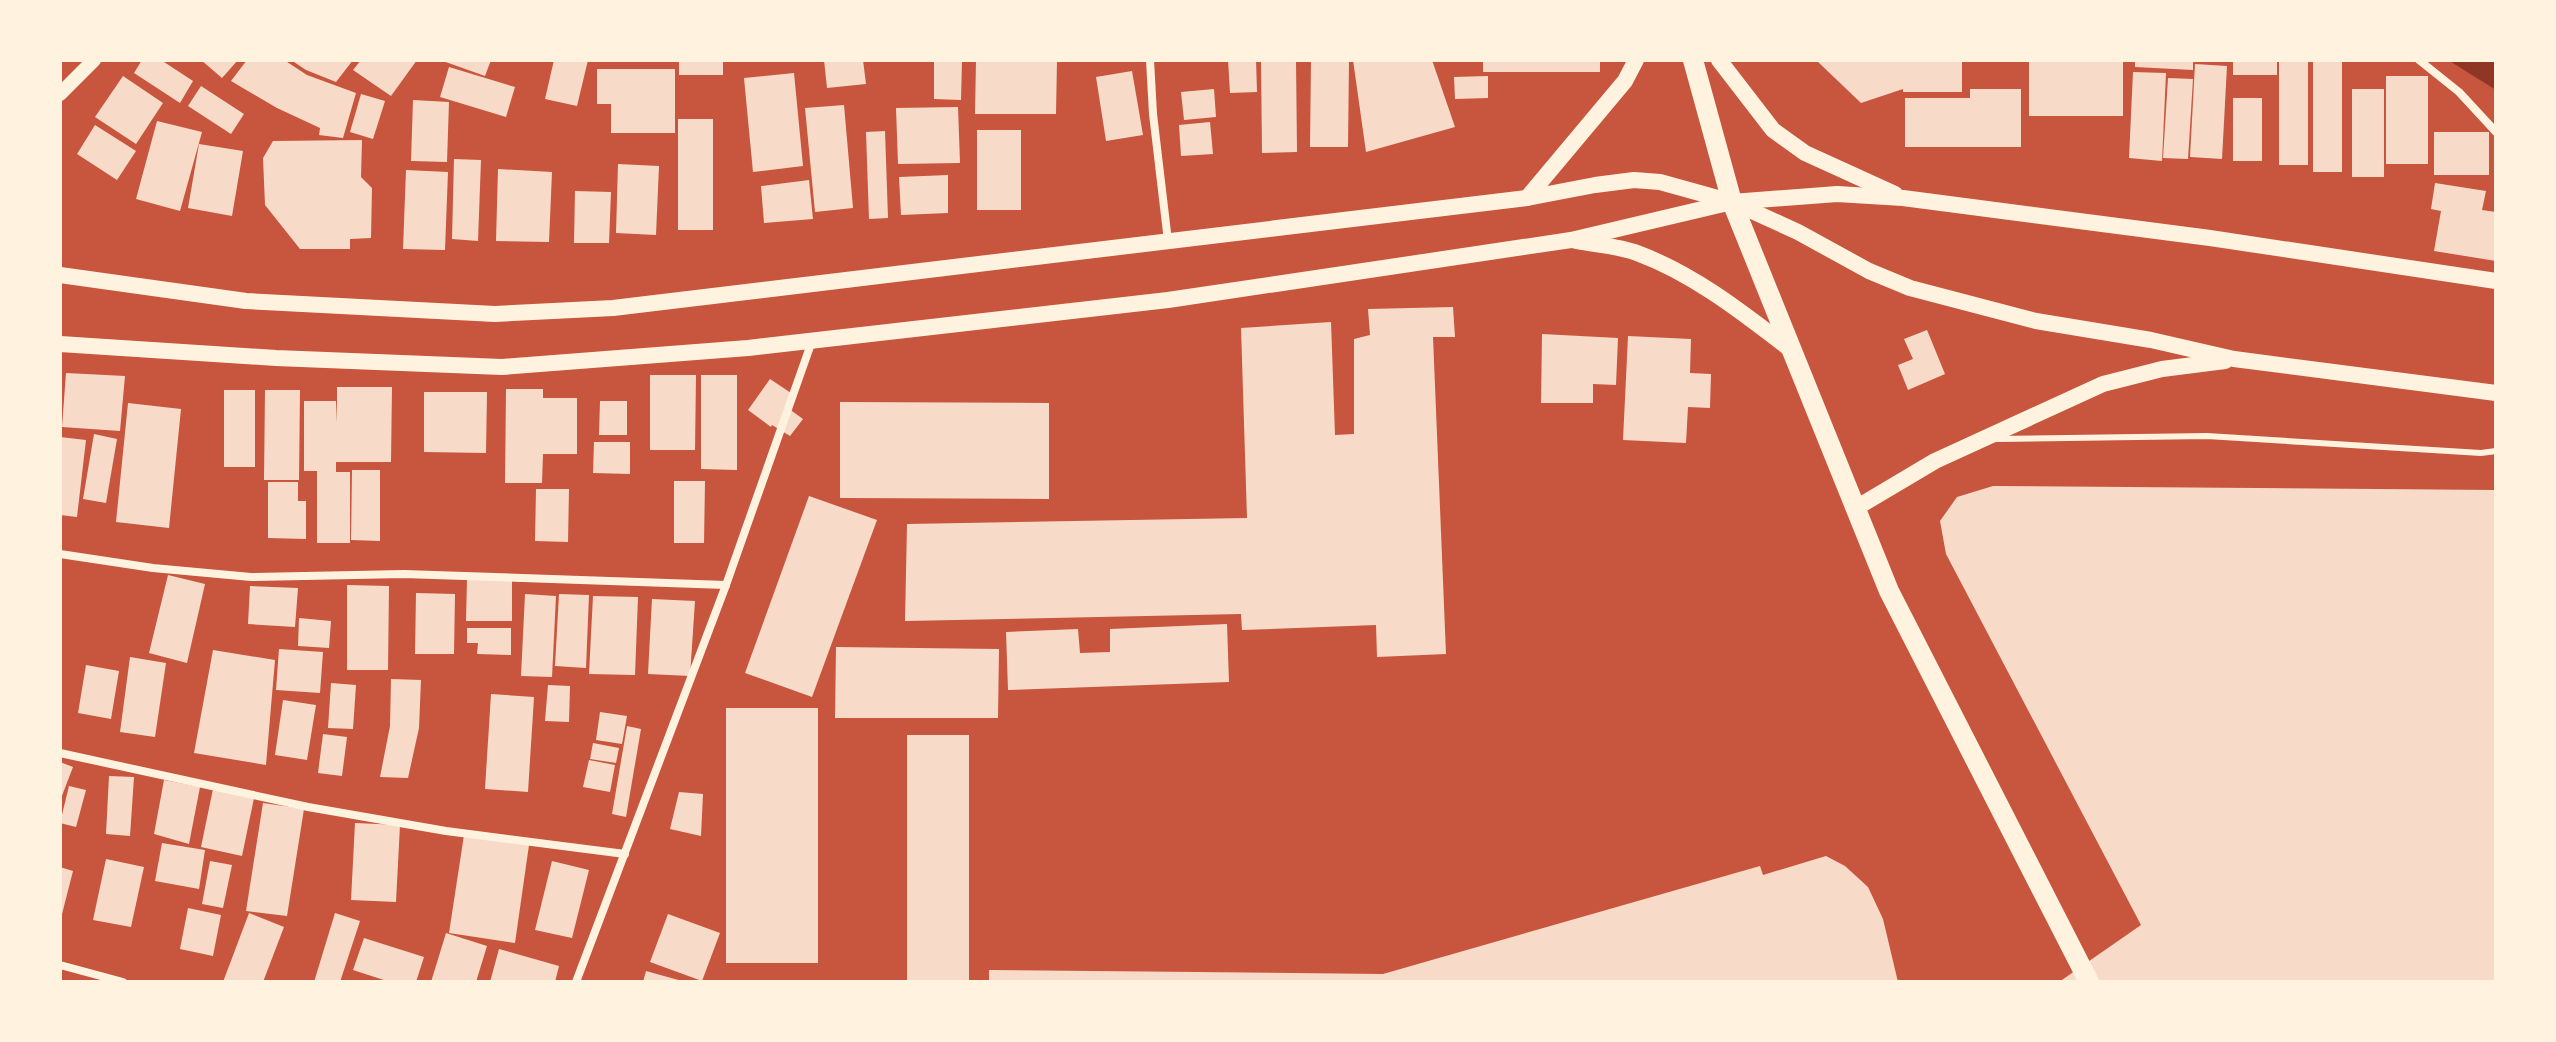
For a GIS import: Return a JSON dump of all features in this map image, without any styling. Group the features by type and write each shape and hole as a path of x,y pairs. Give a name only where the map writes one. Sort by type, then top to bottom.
{"main road":[{"path":"1527,198 1625,81 1636,60"},
{"path":"1693,60 1732,202 1889,591 2089,982"},
{"path":"1719,60 1773,130 1805,153 1903,198"},
{"path":"60,275 246,301 495,314 613,308 1527,198 1634,180 1660,182 1732,202 1910,288 2036,321 2151,340 2234,359 2496,393"},
{"path":"60,344 276,358 502,367 812,340 1168,300 1571,240 1732,202 1837,194 1903,198 2210,238 2496,281"},
{"path":"1571,240 1636,252 1730,303 1790,349"},
{"path":"1856,508 1935,461 2103,384 2162,369 2234,359"}],"street":[{"path":"60,94 94,60"},
{"path":"1150,60 1168,242"},
{"path":"2419,60 2459,92 2496,132"},
{"path":"576,982 726,585 812,340"},
{"path":"60,554 153,568 251,577 404,574 726,585"},
{"path":"60,753 308,807 446,831 625,854"},
{"path":"60,965 123,982"}],"lane":[{"path":"1985,439 2207,436 2481,453 2496,451"}],"shaded area":[{"path":"2448,60 2496,60 2496,90"}],"building":[{"path":"142,60 161,60 193,81 180,103 134,73"},
{"path":"201,60 238,60 222,78"},
{"path":"247,60 284,60 307,75 356,93 343,138 319,135 320,128 231,81"},
{"path":"291,60 353,60 336,82"},
{"path":"361,60 417,60 391,96 353,70"},
{"path":"440,60 491,60 485,76"},
{"path":"554,60 588,60 577,106 545,99"},
{"path":"679,60 723,60 723,75 679,75"},
{"path":"824,60 863,60 866,84 827,88"},
{"path":"934,60 962,60 961,100 934,99"},
{"path":"976,60 1057,60 1056,114 975,114"},
{"path":"1228,60 1256,60 1257,92 1230,93"},
{"path":"1261,60 1296,60 1297,152 1262,153"},
{"path":"1311,60 1349,60 1348,147 1310,147"},
{"path":"1353,60 1432,60 1455,127 1366,152"},
{"path":"1483,60 1600,60 1600,72 1483,72"},
{"path":"1816,60 1962,60 1962,92 1903,92 1903,89 1861,103"},
{"path":"2029,60 2123,60 2123,116 2029,116"},
{"path":"2135,60 2193,60 2193,70 2135,67"},
{"path":"2233,60 2277,60 2277,75 2233,75"},
{"path":"2279,60 2308,60 2308,165 2279,165"},
{"path":"2313,60 2342,60 2342,172 2313,172"},
{"path":"2195,64 2227,66 2222,159 2190,157"},
{"path":"449,67 515,87 506,117 440,97"},
{"path":"597,69 675,69 675,133 611,133 611,104 597,104"},
{"path":"1132,71 1143,135 1106,141 1096,77"},
{"path":"2133,72 2166,73 2162,161 2129,158"},
{"path":"794,73 803,166 753,172 744,78"},
{"path":"123,76 163,103 136,144 95,117"},
{"path":"1488,76 1488,98 1455,99 1454,77"},
{"path":"2386,76 2428,76 2428,164 2386,164"},
{"path":"2168,78 2193,79 2188,159 2163,158"},
{"path":"201,86 244,114 231,134 188,106"},
{"path":"1214,89 1216,117 1184,120 1181,92"},
{"path":"1970,89 2021,89 2021,147 1905,147 1905,98 1970,98"},
{"path":"2352,89 2384,89 2384,177 2352,177"},
{"path":"361,94 385,101 373,139 350,132"},
{"path":"2233,98 2262,98 2262,161 2233,161"},
{"path":"413,100 449,102 447,162 411,161"},
{"path":"844,105 853,208 815,212 805,108"},
{"path":"958,107 960,163 898,164 896,108"},
{"path":"678,119 713,119 713,230 678,230"},
{"path":"157,121 202,132 180,211 136,199"},
{"path":"1210,122 1213,154 1181,156 1179,125"},
{"path":"95,125 136,151 117,180 77,154"},
{"path":"977,130 1021,130 1021,210 977,210"},
{"path":"885,131 888,218 869,219 866,132"},
{"path":"2434,132 2489,132 2489,175 2434,175"},
{"path":"362,140 361,177 372,188 371,238 350,239 350,249 300,249 265,205 263,158 273,141"},
{"path":"199,144 243,151 232,216 188,208"},
{"path":"454,159 481,160 478,241 452,239"},
{"path":"618,164 659,166 656,235 616,233"},
{"path":"498,169 552,172 549,242 496,241"},
{"path":"406,170 448,172 445,250 403,249"},
{"path":"948,175 948,213 901,215 899,177"},
{"path":"809,180 813,219 764,223 761,186"},
{"path":"2435,183 2486,191 2482,210 2496,212 2496,261 2434,251 2441,211 2431,209"},
{"path":"575,191 611,192 609,243 574,243"},
{"path":"1453,307 1455,337 1433,337 1446,654 1377,657 1376,625 1242,630 1241,614 905,621 907,524 1247,518 1241,328 1331,322 1335,435 1354,434 1354,339 1370,335 1368,309"},
{"path":"1927,330 1945,374 1908,390 1898,365 1913,359 1904,339"},
{"path":"1542,334 1618,338 1616,385 1593,384 1593,403 1541,403"},
{"path":"1628,336 1691,339 1690,373 1711,374 1710,408 1688,407 1686,443 1623,440"},
{"path":"66,373 125,376 120,431 62,427"},
{"path":"650,375 696,375 695,450 650,450"},
{"path":"701,375 737,375 737,470 701,469"},
{"path":"770,379 794,395 785,406 803,419 790,436 748,410"},
{"path":"337,387 392,387 391,462 336,462 336,472 350,472 350,543 317,543 317,471 304,471 304,401 336,401 337,423"},
{"path":"506,389 543,389 543,398 577,398 577,454 543,454 542,483 505,483"},
{"path":"224,390 255,390 255,467 224,467"},
{"path":"265,390 300,390 299,480 264,480"},
{"path":"424,392 487,392 486,453 424,452"},
{"path":"600,401 627,401 627,435 599,435"},
{"path":"840,402 1049,403 1049,499 840,498"},
{"path":"128,403 181,409 169,528 116,522"},
{"path":"94,434 117,439 106,503 83,499"},
{"path":"60,437 86,440 77,517 60,515"},
{"path":"594,442 630,442 630,474 593,473"},
{"path":"352,470 380,470 380,541 351,540"},
{"path":"674,481 705,481 704,543 674,543"},
{"path":"268,482 298,482 298,501 306,501 306,539 268,538"},
{"path":"1993,486 2496,490 2496,982 2059,982 2141,925 1946,554 1940,521 1957,497"},
{"path":"536,489 569,489 568,542 535,541"},
{"path":"809,496 877,520 812,697 745,673"},
{"path":"168,575 205,584 187,663 149,653"},
{"path":"467,579 512,580 512,621 466,621"},
{"path":"347,585 389,586 388,670 347,670"},
{"path":"250,586 298,588 295,627 248,624"},
{"path":"416,593 455,594 454,654 415,654"},
{"path":"525,594 556,596 552,677 521,676"},
{"path":"559,594 589,595 586,668 555,666"},
{"path":"593,596 638,597 635,675 589,674"},
{"path":"652,599 695,601 690,676 648,674"},
{"path":"299,618 331,621 329,648 298,646"},
{"path":"1227,624 1229,682 1008,690 1006,632 1078,629 1080,653 1110,652 1110,629"},
{"path":"467,628 511,628 511,655 477,654 478,643 467,643"},
{"path":"836,647 999,649 998,718 835,718"},
{"path":"279,649 323,652 320,693 276,690"},
{"path":"213,650 275,660 266,765 194,753"},
{"path":"130,657 166,663 155,737 120,732"},
{"path":"86,665 119,671 111,719 78,713"},
{"path":"391,679 421,680 419,728 408,778 380,777 390,726"},
{"path":"331,683 356,685 353,729 328,728"},
{"path":"548,685 570,686 569,722 545,721"},
{"path":"491,694 534,697 528,792 485,789"},
{"path":"283,700 316,705 307,760 275,755"},
{"path":"726,708 818,708 818,963 726,963"},
{"path":"600,712 627,716 622,744 596,740"},
{"path":"627,726 641,729 626,817 612,814"},
{"path":"323,734 347,737 342,776 318,773"},
{"path":"907,735 969,735 969,982 907,982"},
{"path":"593,743 619,748 616,763 590,759"},
{"path":"589,760 615,765 610,792 583,787"},
{"path":"60,762 73,767 60,801"},
{"path":"109,776 134,777 130,836 106,834"},
{"path":"164,780 200,787 189,844 154,834"},
{"path":"69,786 86,790 76,827 60,823"},
{"path":"213,789 254,798 242,856 201,847"},
{"path":"679,792 703,794 701,836 670,829"},
{"path":"263,803 304,809 287,916 246,911"},
{"path":"355,823 400,825 396,902 351,900"},
{"path":"464,835 529,845 515,943 449,933"},
{"path":"162,843 205,850 199,889 155,881"},
{"path":"1826,856 1845,866 1868,887 1883,919 1898,982 989,982 989,970 1383,974 1760,866 1763,875"},
{"path":"106,859 144,867 131,927 93,920"},
{"path":"210,861 232,865 223,908 202,904"},
{"path":"552,861 589,870 572,938 535,930"},
{"path":"60,867 73,871 61,918 60,918"},
{"path":"188,908 221,915 213,956 180,949"},
{"path":"249,913 284,927 263,982 223,982"},
{"path":"335,913 360,921 340,982 314,982"},
{"path":"668,914 720,933 702,981 650,962"},
{"path":"446,933 487,946 476,982 431,982"},
{"path":"364,938 424,957 416,982 390,982 353,970"},
{"path":"499,949 559,966 555,982 490,982"},
{"path":"646,971 682,981 682,982 643,982"}]}
